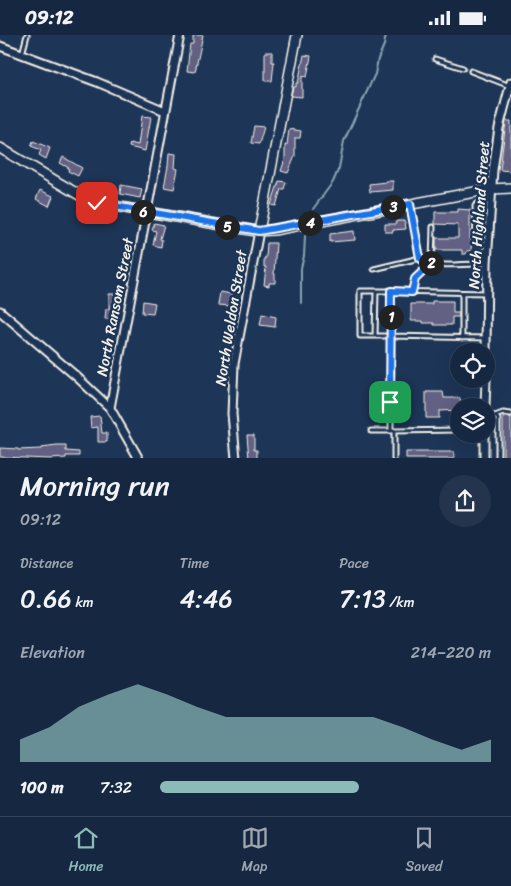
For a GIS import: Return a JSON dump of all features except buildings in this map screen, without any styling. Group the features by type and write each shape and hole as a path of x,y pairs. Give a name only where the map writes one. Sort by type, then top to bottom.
{"street":[{"name":"North Ransom Street","path":"110,408 180,35"},
{"name":"North Weldon Street","path":"236,458 232,414 234,364 297,35"},
{"path":"0,46 97,82 165,111"},
{"name":"North Highland Street","path":"486,343 487,263 491,189 510,84"},
{"path":"0,148 86,199 104,205 259,231 511,187"},
{"path":"0,311 110,408 139,458"},
{"path":"484,443 484,458"}],"lane":[{"path":"22,54 27,35"},
{"path":"435,59 463,68"},
{"path":"471,71 510,84"},
{"path":"488,244 476,241 475,206 480,202 491,201"},
{"path":"410,204 420,258 426,263 487,263"},
{"path":"412,292 415,279 432,263 433,227"},
{"path":"374,269 420,258"},
{"path":"486,338 360,336 360,291 487,293"},
{"path":"375,336 376,291"},
{"path":"391,291 394,458"},
{"path":"462,293 462,338"},
{"path":"498,458 498,419 496,416 504,413 511,414"},
{"path":"371,431 450,430"}],"waterway":[{"path":"313,209 333,182 339,168 344,141 375,74 386,35"},
{"path":"301,303 301,268 305,236"}],"route":[{"path":"97,203 259,231 274,230 410,204 420,258 426,263 432,263 430,267 415,279 412,292 391,291 390,402"}]}
